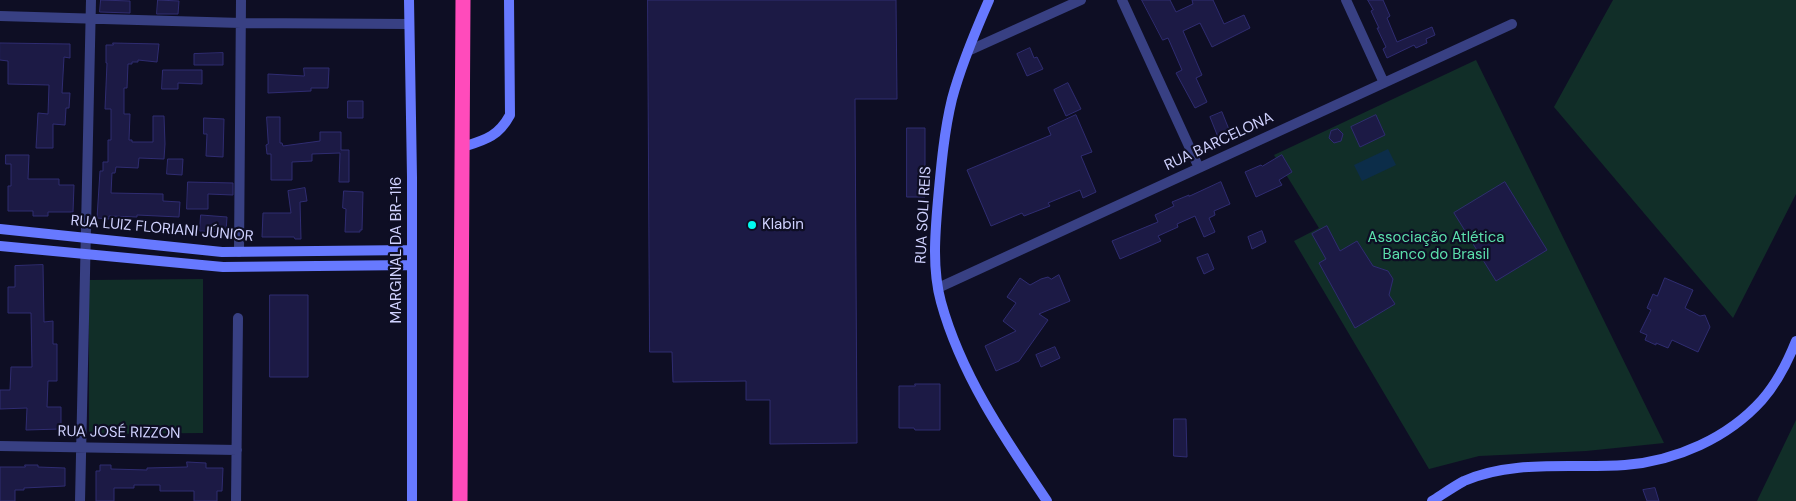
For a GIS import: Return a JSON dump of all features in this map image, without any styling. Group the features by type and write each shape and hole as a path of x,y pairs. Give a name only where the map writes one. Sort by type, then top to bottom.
{"highway":[{"path":"460,501 463,0"}],"street":[{"path":"80,501 91,0"},
{"path":"239,252 241,0"},
{"name":"MARGINAL DA BR-116","path":"409,0 412,250 412,501"},
{"path":"463,147 494,135 503,128 510,115 510,0"},
{"name":"RUA SOLI REIS","path":"989,0 968,51 952,101 941,171 935,239 938,288 948,324 976,387 1016,455 1047,501"},
{"path":"968,51 1081,0"},
{"path":"1122,0 1199,168"},
{"path":"1346,0 1384,83"},
{"path":"0,16 409,24"},
{"name":"RUA BARCELONA","path":"938,288 1512,24"},
{"name":"RUA LUIZ FLORIANI JÚNIOR","path":"0,229 86,239 239,252 412,250"},
{"name":"RUA LUIZ FLORIANI JÚNIOR","path":"0,246 86,256 223,267 412,266"},
{"path":"236,501 238,318"},
{"path":"1432,501 1464,482 1490,473 1539,467 1610,466 1649,462 1699,446 1730,429 1763,399 1790,356 1796,341"},
{"name":"RUA JOSÉ RIZZON","path":"0,446 237,450"}],"green space":[{"path":"1613,0 1796,0 1796,194 1733,318 1554,107"},
{"name":"Associação Atlética Banco do Brasil","path":"1476,60 1664,443 1586,451 1479,456 1429,469 1294,241 1319,228 1274,155"},
{"path":"203,279 203,433 89,434 89,280"},
{"path":"1796,420 1796,501 1757,501"}],"water":[{"path":"1388,149 1396,165 1362,181 1354,165"}],"building":[{"path":"101,0 130,1 130,13 100,12"},
{"path":"158,0 179,1 178,14 157,14"},
{"name":"Klabin","path":"648,0 896,0 897,99 855,99 857,443 770,444 770,400 746,400 746,381 673,382 672,352 650,352"},
{"path":"1142,0 1170,0 1176,12 1193,4 1192,0 1213,0 1224,24 1244,15 1250,28 1212,47 1200,23 1183,31 1202,75 1196,78 1207,102 1195,108 1176,73 1182,70 1168,38 1163,40"},
{"path":"1368,0 1383,0 1390,16 1387,18 1397,42 1432,27 1435,35 1426,39 1427,43 1416,48 1414,45 1387,58 1383,49 1386,47 1377,28 1379,28"},
{"path":"0,43 70,44 70,58 64,57 62,93 70,93 69,108 66,108 65,125 53,124 53,148 36,148 38,113 48,114 49,85 8,84 8,61 0,60"},
{"path":"113,43 159,44 157,62 138,60 138,62 128,64 127,88 124,88 124,114 130,114 129,140 132,140 132,142 153,142 153,116 164,116 165,144 164,159 139,158 138,168 116,167 115,173 112,173 111,193 163,194 163,201 180,202 179,217 137,215 137,217 109,216 109,219 97,218 100,171 103,171 103,162 108,162 108,140 111,140 111,109 105,109 106,45 113,45"},
{"path":"1030,48 1034,58 1037,57 1043,69 1027,76 1017,54"},
{"path":"223,53 223,65 194,65 194,54"},
{"path":"304,68 329,68 328,88 311,88 311,91 268,93 268,74 304,76"},
{"path":"163,70 202,70 202,84 178,83 178,89 162,89"},
{"path":"1068,83 1081,109 1066,116 1054,90"},
{"path":"348,101 363,101 363,118 348,118"},
{"path":"1222,112 1230,132 1218,137 1210,117"},
{"path":"1076,115 1092,152 1081,156 1096,192 1083,198 1080,190 1048,203 1050,206 1024,216 1022,213 991,226 967,170 1051,135 1048,128"},
{"path":"1376,115 1385,135 1360,147 1351,127"},
{"path":"267,117 280,117 280,143 283,146 320,141 320,132 341,132 341,150 349,150 349,182 339,182 340,153 312,154 312,161 292,162 292,180 271,180 271,154 267,154 266,145 268,144"},
{"path":"204,118 224,119 223,157 206,156 207,134 204,134"},
{"path":"907,128 925,128 925,197 907,197"},
{"path":"1338,129 1343,134 1341,141 1334,143 1329,138 1331,131"},
{"path":"6,155 29,155 28,179 59,179 59,185 74,185 73,212 48,212 48,216 33,216 33,211 8,211 8,186 11,186 11,164 6,164"},
{"path":"1282,155 1292,172 1279,180 1282,185 1256,197 1245,172 1262,166"},
{"path":"168,159 183,159 182,175 167,174"},
{"path":"188,182 233,183 233,195 208,194 208,209 187,209"},
{"path":"1221,182 1230,204 1214,211 1215,215 1209,218 1215,232 1204,237 1195,216 1177,224 1178,227 1158,236 1161,241 1120,259 1112,241 1158,222 1155,215 1174,206 1172,202"},
{"path":"1505,182 1547,250 1496,281 1454,213"},
{"path":"305,188 307,201 300,202 301,239 295,239 294,237 262,237 263,213 291,213 288,191"},
{"path":"344,191 363,192 362,230 360,232 345,232 346,209 343,208"},
{"path":"201,215 227,217 226,232 200,231"},
{"path":"1327,226 1340,251 1357,241 1373,266 1388,271 1393,279 1389,295 1395,304 1355,328 1319,263 1326,259 1312,234"},
{"path":"1262,231 1266,242 1252,249 1248,237"},
{"path":"1208,254 1214,269 1204,274 1197,258"},
{"path":"43,265 44,322 53,321 53,344 57,344 57,381 48,381 47,407 61,407 61,429 26,430 27,408 0,409 0,390 10,390 11,367 32,367 31,313 8,313 8,287 15,287 15,266"},
{"path":"1059,275 1070,301 1039,314 1048,320 1019,361 996,371 985,346 1016,331 1003,321 1016,303 1007,297 1020,278 1030,285 1041,279 1048,277 1051,279"},
{"path":"1665,278 1693,290 1685,308 1700,316 1705,315 1710,327 1698,352 1672,340 1668,348 1656,343 1656,345 1645,340 1647,335 1640,332 1651,310 1647,308 1653,294 1657,296"},
{"path":"270,295 308,295 308,377 270,377"},
{"path":"1055,347 1060,358 1041,367 1036,355"},
{"path":"915,384 940,384 940,430 899,428 899,386 915,386"},
{"path":"1174,419 1186,419 1187,457 1174,456"},
{"path":"187,462 206,463 206,468 223,468 222,491 217,491 217,501 194,501 194,491 160,491 160,485 134,485 134,488 114,488 114,501 96,501 96,471 100,471 100,465 111,465 111,469 147,470 147,468 187,467"},
{"path":"25,465 65,468 65,486 15,490 15,501 0,501 0,467 25,467"},
{"path":"1655,488 1659,501 1647,501 1643,490"}],"place":[{"name":"Klabin","path":"752,225"}]}
